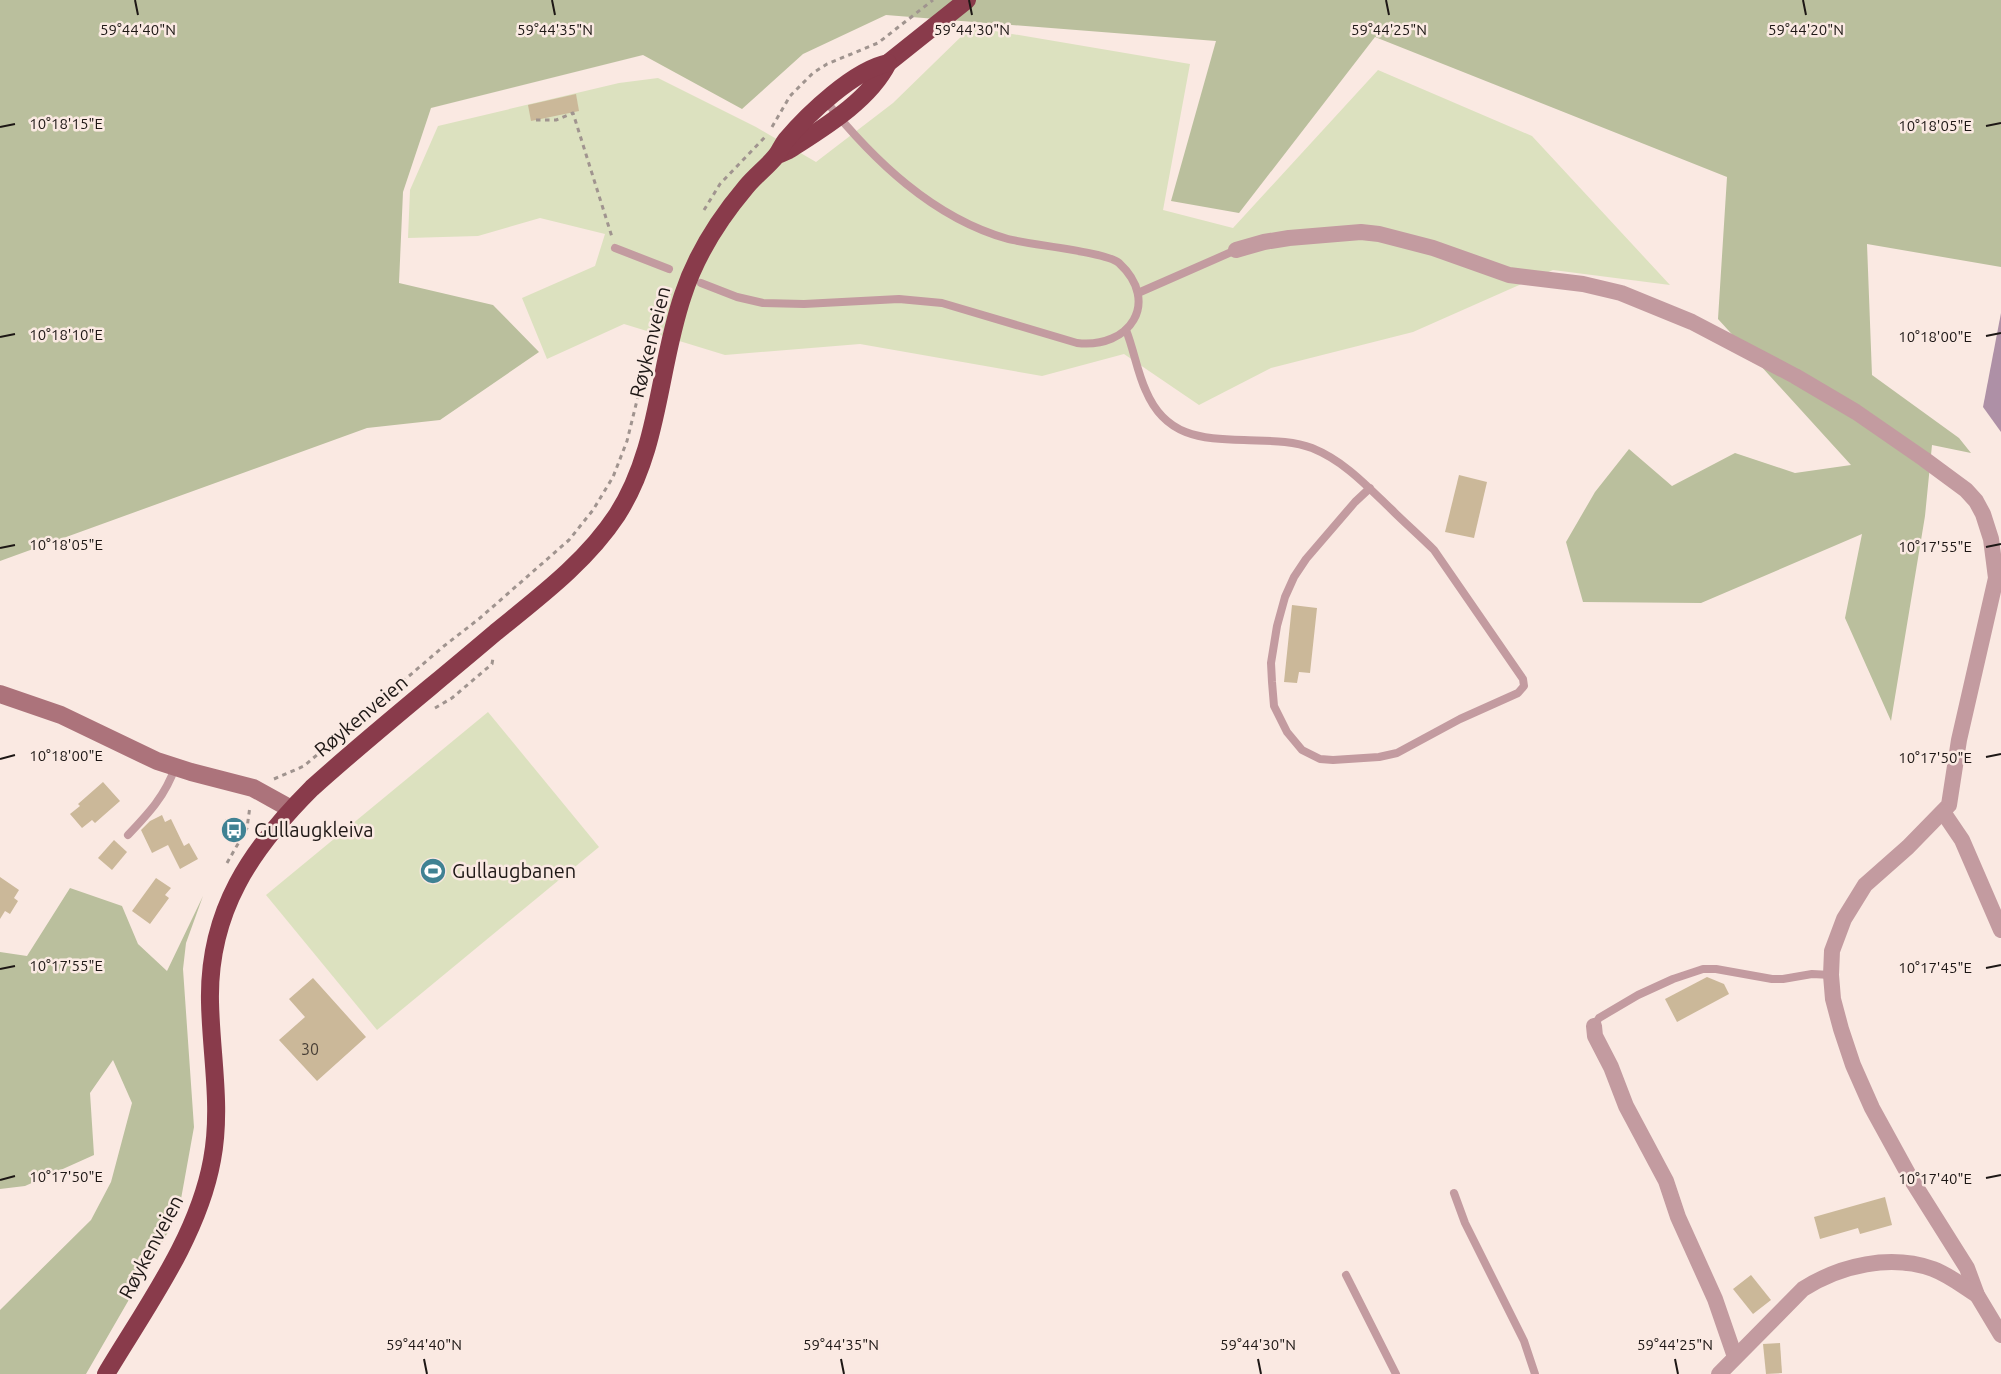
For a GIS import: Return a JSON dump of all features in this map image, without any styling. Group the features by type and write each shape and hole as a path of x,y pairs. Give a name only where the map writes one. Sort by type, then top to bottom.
{"highway":[{"name":"Røykenveien","path":"777,155 789,150 838,117 877,80 888,63 967,0"},
{"name":"Røykenveien","path":"106,1374 176,1257 200,1206 213,1158 217,1120 210,1001 213,960 217,936 227,906 246,867 291,809 345,758 544,593 584,555 608,527 633,487 645,458 655,422 677,314 695,264 710,236 747,185 777,155 784,143 812,111 878,65 888,63"}],"street":[{"path":"1236,250 1264,242 1300,236 1361,232 1379,234 1433,248 1509,275 1583,284 1621,293 1692,322 1795,376 1856,412 1966,490 1976,501 1991,539 1996,578 1959,740 1949,805 1908,847 1865,885 1844,919 1832,951 1831,975 1833,999 1840,1029 1872,1108 1911,1179 1967,1268 1977,1295 2001,1335"},
{"path":"0,694 61,715 146,756 175,767 253,788 291,809"},
{"path":"1943,812 1962,840 2001,930"},
{"path":"1594,1026 1595,1036 1611,1066 1626,1106 1666,1181 1678,1217 1715,1299 1735,1358"},
{"path":"1719,1374 1803,1289 1817,1280 1858,1266 1887,1262 1932,1269 1953,1279 1977,1295"}],"lane":[{"path":"701,283 737,297 763,303 804,304 899,299 942,303 1084,344 1113,339 1135,320 1138,293 1130,276 1119,263 1102,255 1042,247 993,235 962,220 928,201 881,162 825,100"},
{"path":"615,248 669,269"},
{"path":"1138,293 1236,250"},
{"path":"1126,330 1146,393 1170,425 1202,437 1282,442 1309,447 1338,462 1370,488 1442,560 1523,679 1524,686 1518,693 1460,719 1397,753 1379,757 1320,759 1310,756 1294,741 1274,706 1272,663 1277,626 1285,597 1306,559 1370,488"},
{"path":"128,835 154,808 164,793 175,767"},
{"path":"1594,1026 1599,1018 1638,995 1673,979 1703,969 1783,979 1812,974 1831,975"},
{"path":"1454,1193 1470,1233 1524,1341 1535,1374"},
{"path":"1346,1275 1396,1374"}],"path":[{"path":"700,218 720,184 767,134 790,96 801,84 827,64 878,43 933,0"},
{"path":"536,120 556,120 573,113 615,248"},
{"path":"270,782 304,766 569,540 593,510 613,477 627,441 645,367"},
{"path":"226,866 247,828 250,806 253,803"}],"green space":[{"path":"0,0 2001,0 2001,267 1867,244 1872,375 1959,438 1971,453 1932,445 1925,516 1891,721 1845,618 1862,534 1701,603 1583,602 1566,542 1595,492 1629,449 1672,486 1735,453 1795,473 1851,465 1718,319 1727,177 1375,37 1239,213 1171,201 1216,41 886,15 803,54 742,109 643,55 431,108 403,192 399,283 493,305 539,352 440,420 367,428 0,561"},
{"path":"971,27 1190,64 1163,210 1233,228 1378,70 1532,136 1670,285 1553,270 1413,332 1271,368 1199,405 1124,354 1042,376 860,344 725,355 624,324 547,359 522,298 595,266 605,234 540,218 478,236 408,238 410,190 438,126 619,83 658,78 756,127 816,162 893,103"},
{"name":"Gullaugbanen","path":"488,712 599,847 377,1030 266,895"},
{"path":"70,888 122,906 138,944 167,971 203,896 186,943 183,969 194,1127 181,1199 168,1232 86,1374 0,1374 0,1310 91,1220 111,1182 132,1103 113,1060 90,1093 94,1155 25,1186 0,1189 0,952 27,956"}],"shaded area":[{"path":"2001,313 2001,432 1983,407"}],"building":[{"path":"576,94 579,111 531,121 528,105"},
{"path":"1459,475 1487,482 1474,538 1445,532"},
{"path":"1292,605 1317,608 1310,673 1299,672 1297,683 1284,682"},
{"path":"103,782 120,801 95,823 92,820 82,828 70,814"},
{"path":"162,815 165,822 171,819 184,846 189,843 198,859 180,869 168,845 152,853 141,830 150,821"},
{"path":"114,840 127,852 112,870 98,858"},
{"path":"0,877 19,890 14,898 18,901 10,914 5,911 0,919"},
{"path":"156,878 171,888 165,895 169,898 150,924 132,911"},
{"path":"1707,977 1724,984 1729,994 1677,1022 1665,999"},
{"path":"313,978 366,1037 317,1081 279,1040 305,1017 289,999"},
{"path":"1885,1197 1892,1225 1860,1234 1858,1228 1820,1239 1814,1217"},
{"path":"1751,1275 1771,1300 1753,1314 1733,1289"},
{"path":"1780,1343 1782,1373 1766,1374 1763,1344"}],"place":[{"name":"Gullaugkleiva","path":"234,830"},
{"name":"Gullaugbanen","path":"433,871"}]}
